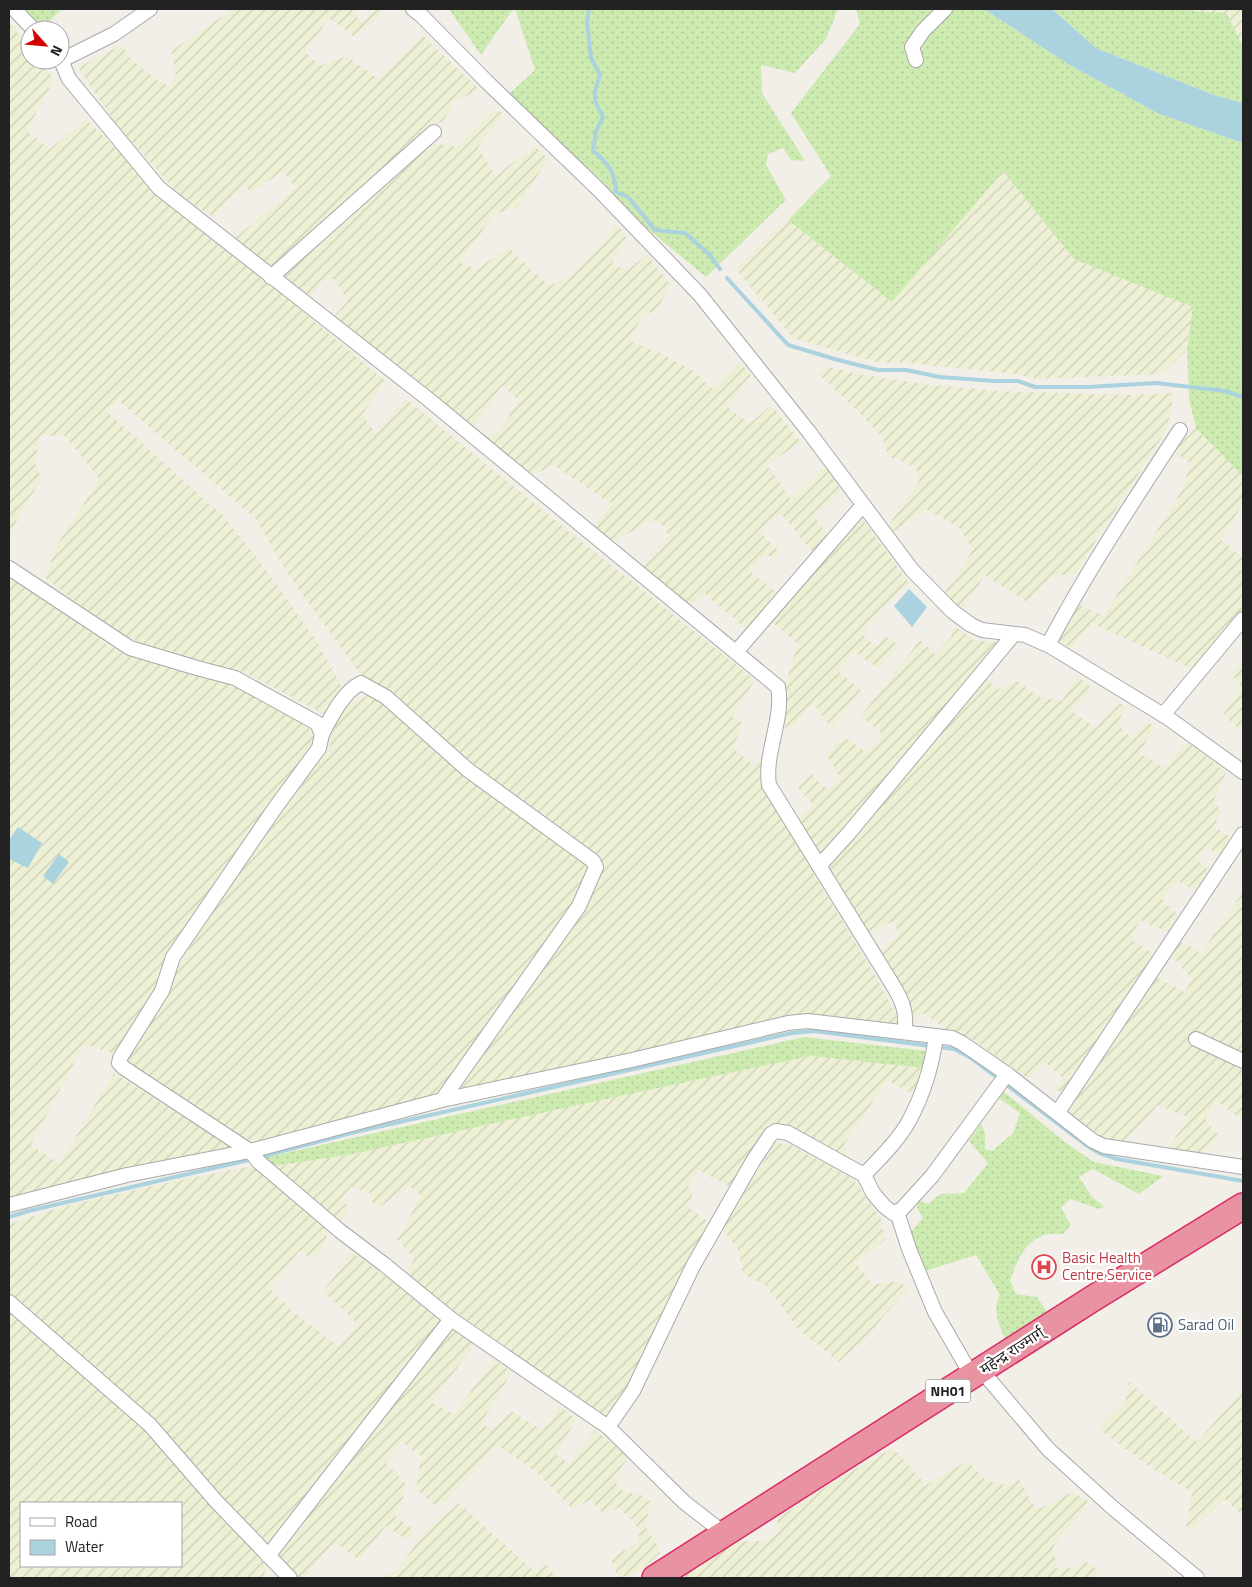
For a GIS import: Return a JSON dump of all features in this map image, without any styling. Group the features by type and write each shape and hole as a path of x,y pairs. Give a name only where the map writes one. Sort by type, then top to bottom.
{"highway":[{"name":"महेन्द्र राज्मार्ग्","path":"655,1578 1092,1299 1243,1206"}],"street":[{"path":"14,9 24,20"},
{"path":"70,55 114,34 150,9"},
{"path":"916,60 912,47 923,32 945,9"},
{"path":"421,11 486,81 598,189 700,295 809,432 912,570 952,611 971,626 982,630 1025,636 1048,645 1163,715 1243,772"},
{"path":"65,70 69,79 159,188 428,399 778,687 780,700 767,772 769,785 904,1004 906,1032"},
{"path":"271,277 434,132"},
{"path":"1048,645 1110,538 1180,430"},
{"path":"736,652 864,505"},
{"path":"9,568 130,648 235,678 317,723 322,734"},
{"path":"1163,715 1243,619"},
{"path":"819,866 849,833 1014,634"},
{"path":"442,1100 579,906 596,867 593,861 468,770 386,697 361,683 356,685 337,707 322,734 319,748 275,808 173,957 162,991 120,1058 119,1063 250,1151 259,1162 340,1231 451,1319 608,1428 684,1502 724,1534"},
{"path":"1058,1112 1243,834"},
{"path":"9,1205 127,1174 250,1151 442,1100 632,1060 795,1022 808,1021 952,1038 1007,1074 1093,1141 1104,1146 1243,1167"},
{"path":"864,1176 908,1122 929,1075 936,1036"},
{"path":"1196,1039 1243,1061"},
{"path":"608,1428 633,1391 693,1266 753,1161 771,1134 776,1131 788,1134 864,1176 873,1193 893,1214 901,1210 932,1176 996,1086 1007,1074"},
{"path":"897,1212 909,1249 935,1312 976,1373 1048,1449 1113,1508 1196,1578"},
{"path":"9,1302 150,1426 216,1500 290,1578"},
{"path":"268,1556 451,1319"}],"green space":[{"path":"24,9 62,9 50,20 33,20"},
{"path":"228,9 351,9 361,22 380,9 381,14 354,37 329,18 305,52 320,66 347,56 378,79 422,35 480,90 456,100 443,121 428,129 270,270 234,239 295,188 284,171 251,192 244,185 214,217 182,198 116,124 78,67 122,45 130,58 155,79 168,86 176,74 171,51 229,12"},
{"path":"449,9 513,9 481,55"},
{"path":"515,9 838,9 826,39 795,73 761,65 762,93 805,161 791,160 783,148 768,154 766,165 786,200 706,277 630,214 600,179 508,95 535,70"},
{"path":"856,9 984,9 1068,64 1159,114 1243,143 1243,476 1196,428 1189,399 1187,350 1193,307 1074,259 1003,171 892,302 788,220 831,176 791,113 860,24"},
{"path":"1052,9 1187,9 1226,13 1243,46 1243,103 1214,95 1096,48"},
{"path":"1187,9 1243,9 1243,46 1226,13"},
{"path":"9,22 20,36 20,70 47,70 54,79 27,131 50,149 86,119 174,208 264,279 385,381 362,415 376,433 406,399 755,680 732,717 743,723 733,748 753,765 764,757 759,782 877,979 900,1023 897,1028 809,1015 518,1079 246,1144 124,1062 171,978 225,891 330,747 326,729 341,708 374,693 291,579 255,518 119,401 106,411 223,516 258,559 316,640 341,686 324,714 246,673 145,646 104,623 45,578 56,546 100,479 64,435 40,436 35,462 41,479 9,534"},
{"path":"492,111 504,112 478,147 495,176 535,146 548,159 518,207 494,214 460,263 476,269 509,248 549,286 573,275 617,224 626,237 612,263 626,271 647,255 670,284 657,311 643,314 630,341 661,353 693,371 713,389 740,362 751,375 727,407 750,424 771,405 801,442 767,465 791,499 826,465 841,491 814,516 828,536 812,551 781,514 761,528 762,534 780,552 776,559 765,554 750,571 780,595 750,632 705,594 690,605 641,568 670,537 662,525 652,519 641,527 609,543 594,527 612,504 553,465 529,477 486,439 500,430 519,400 502,386 471,430 387,358 334,316 348,301 334,279 324,279 309,297 282,276 431,143 456,147"},
{"path":"1002,170 1074,259 1194,307 1187,350 1162,374 1035,379 1017,374 897,362 879,363 793,338 736,269 788,220 892,302"},
{"path":"825,366 858,374 932,385 1001,391 1126,395 1174,393 1167,429 1075,574 1053,576 1027,602 985,575 961,612 945,592 973,550 959,528 926,509 893,532 889,525 919,481 916,467 888,456 883,438 850,403 818,374"},
{"path":"1196,428 1243,476 1243,503 1221,540 1243,558 1243,608 1214,646 1192,669 1091,623 1072,649 1057,639 1077,604 1104,616 1182,490 1191,463 1172,451"},
{"path":"860,516 909,583 874,617 862,634 872,643 879,645 886,636 899,645 879,669 853,651 839,672 861,690 832,729 813,703 795,724 785,731 785,687 795,652 799,645 772,622 788,599"},
{"path":"9,575 47,599 109,646 151,663 235,683 301,720 314,733 313,744 260,820 115,1054 84,1044 31,1145 60,1164 114,1073 232,1149 19,1195 9,1201"},
{"path":"955,626 974,640 1007,643 983,672 996,690 1016,681 1040,697 1062,701 1078,676 1092,688 1071,711 1096,728 1119,703 1126,707 1117,724 1132,739 1147,722 1154,727 1139,753 1165,768 1187,742 1226,772 1213,802 1221,810 1214,827 1232,838 1225,856 1205,847 1198,860 1210,872 1196,891 1178,881 1162,899 1178,915 1170,933 1140,920 1131,939 1157,956 1064,1093 1053,1089 1063,1078 1044,1062 1029,1079 969,1037 947,1030 923,1013 912,1023 912,1009 878,952 898,936 895,921 867,932 794,821 813,805 798,788 811,774 828,790 841,779 826,754 845,737 867,753 883,735 861,716 920,640 935,654 951,637"},
{"path":"1243,659 1243,729 1238,728 1223,715 1242,687 1231,674"},
{"path":"1243,892 1243,1114 1239,1118 1217,1101 1215,1103 1205,1120 1219,1135 1200,1157 1166,1152 1188,1117 1158,1105 1123,1143 1095,1134 1070,1115 1068,1107 1157,978 1185,992 1192,978 1182,970 1182,963 1169,958 1179,941 1201,953"},
{"path":"804,1037 927,1051 924,1068 811,1056 348,1155 272,1166 263,1158"},
{"path":"811,1056 924,1068 912,1093 887,1081 845,1143 845,1157 771,1123 732,1188 699,1170 688,1187 693,1192 688,1207 709,1222 609,1421 408,1277 414,1257 397,1240 421,1196 409,1186 378,1208 372,1202 371,1194 351,1187 341,1199 350,1209 339,1223 272,1166 348,1155"},
{"path":"1003,1091 1066,1143 1094,1162 1163,1176 1139,1194 1093,1169 1079,1177 1092,1197 1105,1207 1099,1209 1070,1199 1061,1208 1071,1225 1063,1234 1044,1235 1035,1239 1025,1249 1018,1260 1010,1280 1016,1294 1037,1297 1047,1312 1006,1341 996,1312 997,1301 1000,1295 976,1255 922,1272 911,1232 923,1218 917,1207 919,1201 929,1204 940,1194 964,1193 988,1163 969,1141 981,1124 985,1133 985,1149 992,1151 1013,1133 1020,1113 997,1097"},
{"path":"775,1143 789,1144 852,1178 881,1219 885,1240 856,1263 872,1284 900,1281 908,1290 881,1319 871,1333 839,1362 800,1331 765,1285 743,1274 739,1251 722,1229"},
{"path":"259,1165 326,1228 327,1239 314,1259 299,1251 270,1289 296,1314 339,1347 359,1325 323,1291 353,1253 443,1319 439,1343 453,1328 475,1344 432,1403 454,1414 494,1360 512,1372 483,1420 484,1426 495,1428 511,1411 542,1430 560,1405 576,1420 556,1454 569,1464 595,1430 628,1457 614,1480 621,1490 641,1495 651,1502 645,1526 658,1546 660,1553 645,1567 631,1576 618,1577 610,1558 637,1544 640,1530 629,1517 619,1508 603,1513 590,1500 573,1509 535,1471 497,1445 445,1502 435,1505 416,1489 421,1456 401,1442 386,1463 407,1485 395,1516 414,1530 407,1540 386,1526 359,1560 335,1542 303,1578 288,1578 270,1563 262,1578 9,1578 9,1224 65,1206 175,1181"},
{"path":"1129,1381 1197,1442 1243,1390 1243,1516 1225,1499 1192,1530 1186,1526 1192,1492 1147,1465 1098,1428 1125,1402"},
{"path":"893,1448 926,1485 967,1461 987,1481 1009,1486 1019,1479 1036,1510 1073,1492 1089,1502 1053,1547 1057,1568 1077,1568 1084,1560 1098,1570 1096,1578 675,1578 739,1541 766,1541 778,1532 777,1518 853,1470"},
{"path":"459,1503 536,1573 544,1561 557,1578 383,1578 397,1570 426,1531"}],"water":[{"path":"984,9 1052,9 1096,48 1214,95 1243,103 1243,143 1159,114 1068,64"},
{"path":"909,589 927,607 912,627 894,606"},
{"path":"18,827 42,843 28,868 9,859 9,840"},
{"path":"59,854 69,862 53,884 43,876"}],"waterway":[{"path":"589,9 587,22 591,58 600,75 596,87 595,101 603,117 596,131 593,150 612,172 616,192 628,197 655,230 685,233 709,254 720,269"},
{"path":"727,278 788,345 878,370 906,370 940,377 1018,381 1035,387 1087,387 1156,383 1225,391 1243,397"},
{"path":"260,1157 351,1133 792,1033 814,1031 954,1049 971,1058 1099,1153 1117,1159 1243,1181"},
{"path":"9,1217 253,1159"}],"place":[{"name":"Basic Health Centre Service","path":"1044,1267"},
{"name":"Sarad Oil","path":"1160,1325"}]}
